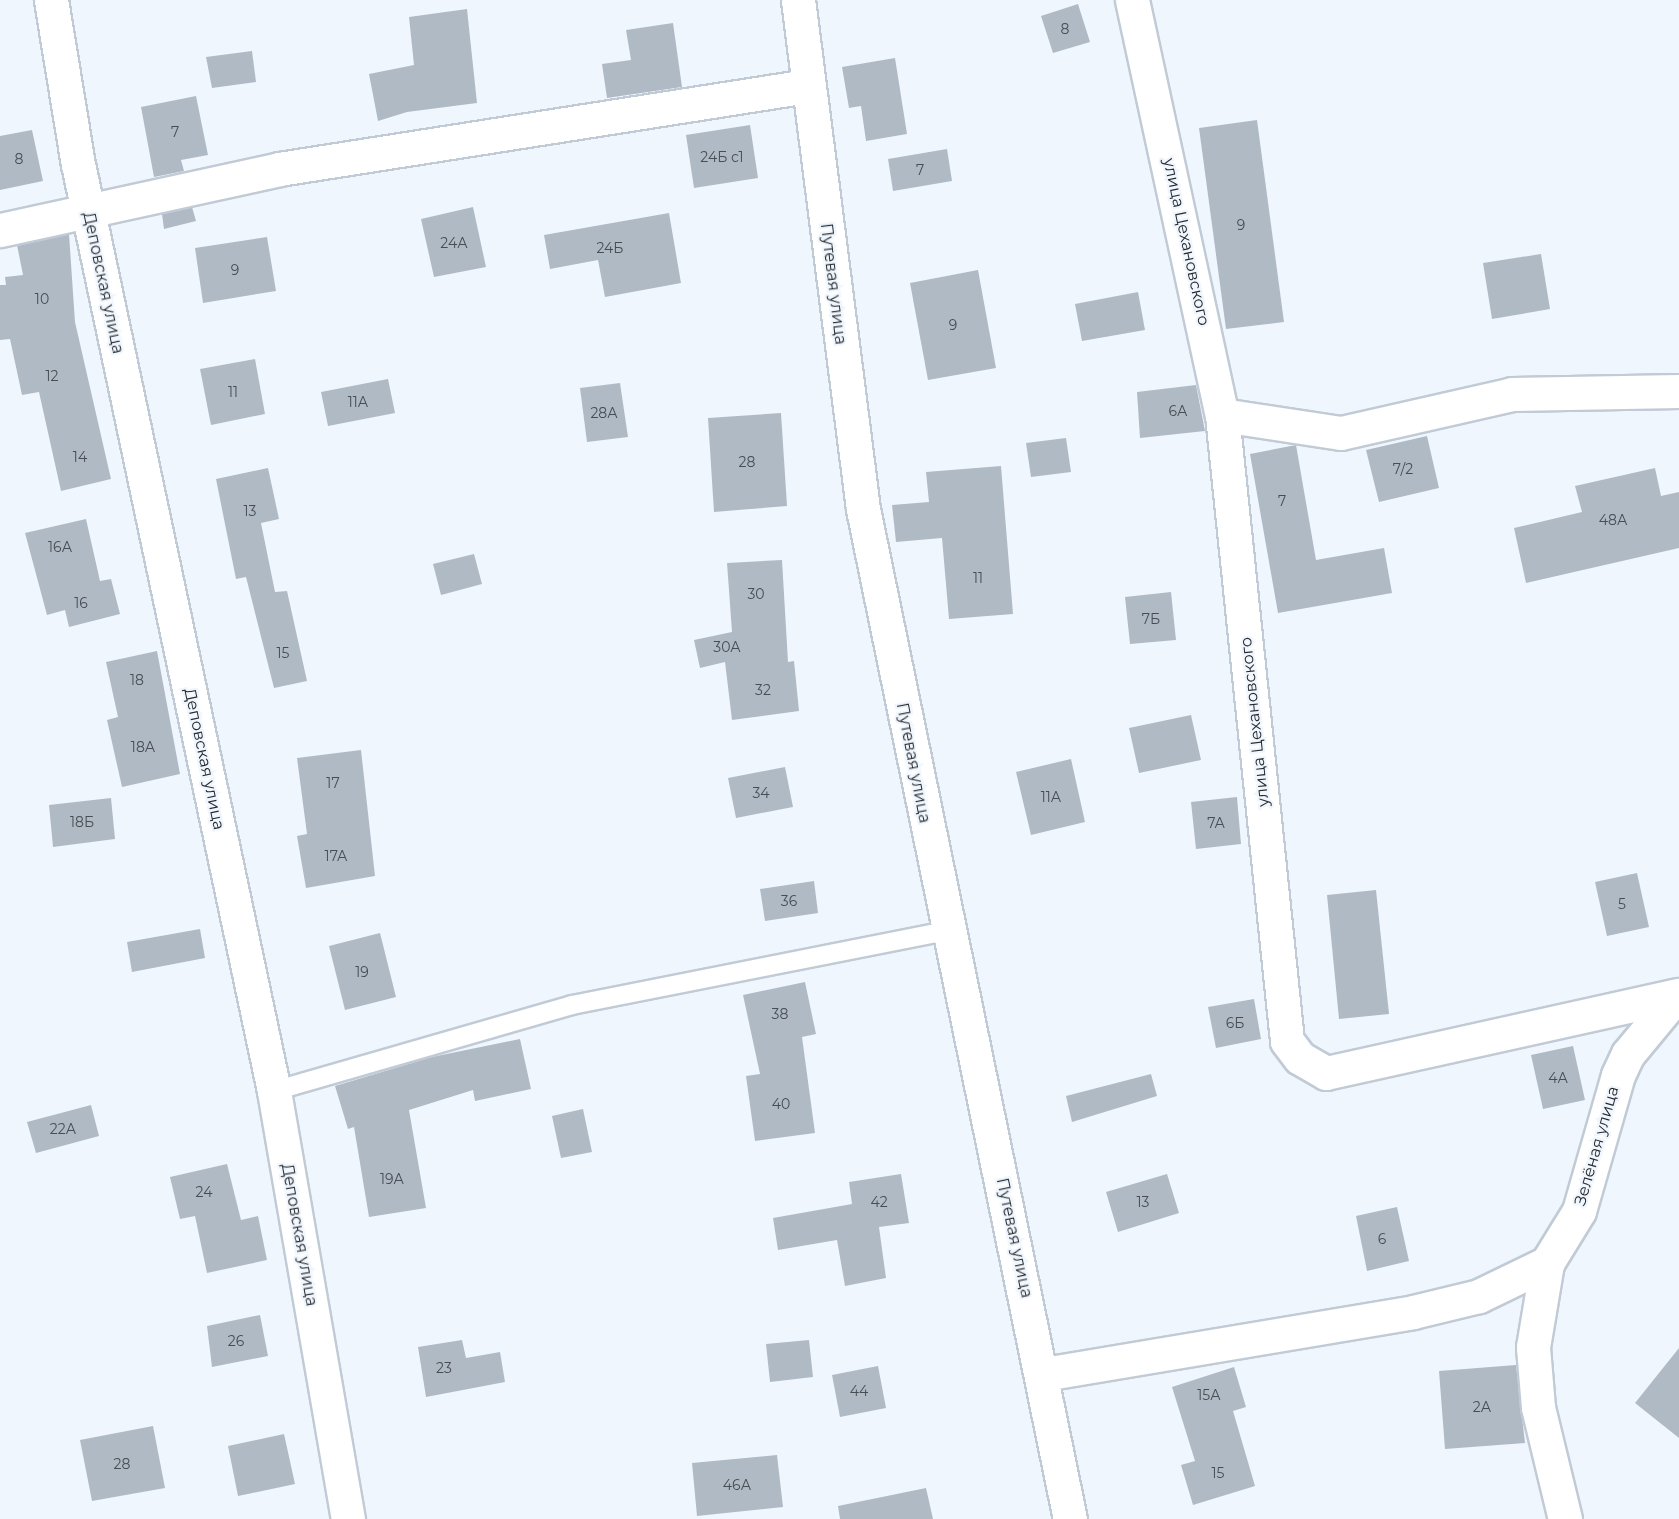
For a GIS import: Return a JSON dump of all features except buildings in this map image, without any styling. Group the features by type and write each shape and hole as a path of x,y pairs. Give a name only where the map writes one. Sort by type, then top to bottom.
{"street":[{"name":"Деповская улица","path":"51,0 88,212 274,1091 348,1519"},
{"name":"Путевая улица","path":"798,0 862,509 947,931 1044,1374 1070,1519"},
{"name":"улица Цехановского","path":"1132,0 1222,415 1287,1041 1300,1058 1326,1073 1678,995"},
{"path":"0,230 279,169 807,86"},
{"path":"1222,415 1341,433 1512,394 1679,391"},
{"name":"Зелёная улица","path":"1565,1519 1538,1407 1533,1347 1547,1263 1579,1211 1617,1075 1639,1038 1678,995"},
{"path":"1044,1374 1413,1312 1479,1296 1547,1263"}],"lane":[{"path":"274,1091 425,1043 572,1005 947,931"}]}
